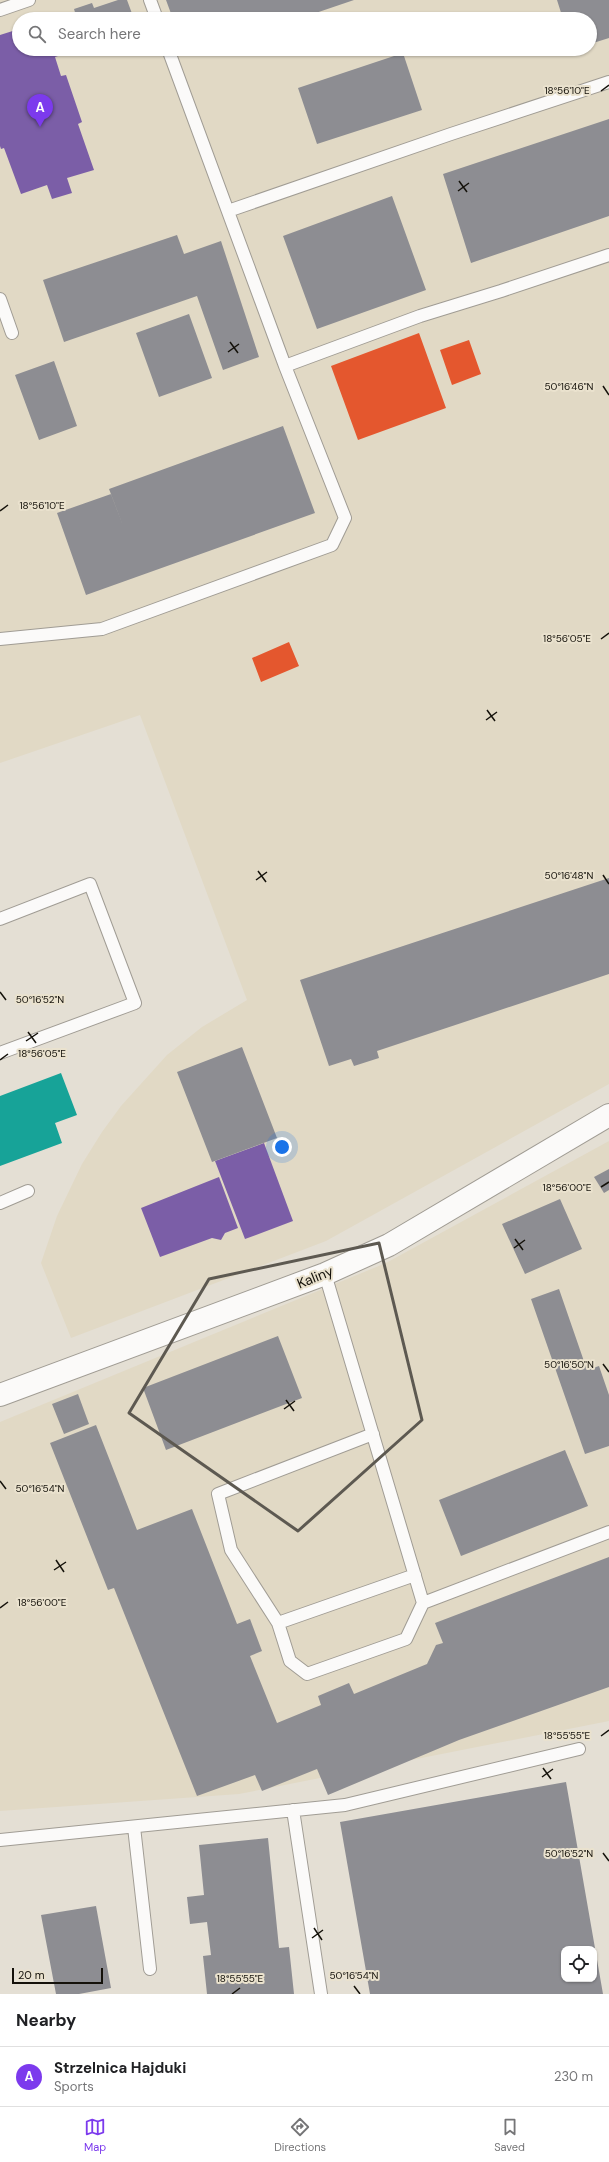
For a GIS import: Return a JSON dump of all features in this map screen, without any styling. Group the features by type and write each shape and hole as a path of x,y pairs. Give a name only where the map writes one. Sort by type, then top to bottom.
{"street":[{"name":"Kaliny","path":"0,1395 325,1274 388,1244 609,1115"}],"lane":[{"path":"0,10 29,0"},
{"path":"150,0 154,12"},
{"path":"0,638 102,629 332,545 345,518 285,366 171,56"},
{"path":"228,211 451,134 609,82"},
{"path":"285,366 420,316 501,291 609,254"},
{"path":"0,299 12,333"},
{"path":"0,919 90,884 135,1003 0,1053"},
{"path":"0,1203 28,1191"},
{"path":"325,1274 373,1434 423,1603 406,1639 307,1674 290,1661 278,1623 231,1550 218,1494 373,1434"},
{"path":"423,1603 609,1532"},
{"path":"278,1623 415,1575"},
{"path":"0,1840 345,1805 579,1749"},
{"path":"293,1810 321,1994"},
{"path":"134,1827 150,1969"}],"highlighted area":[{"path":"379,1243 422,1420 298,1531 129,1413 209,1279"}],"shaded area":[{"path":"0,0 609,0 609,1084 326,1241 71,1338 41,1263 57,1216 82,1164 102,1132 121,1106 167,1055 202,1027 247,1000 140,715 0,763"},
{"path":"609,1141 609,1721 239,1794 0,1811 0,1422 386,1263"}],"building: Shops":[{"path":"419,333 446,408 358,440 331,366"},
{"path":"469,340 481,374 452,385 440,350"},
{"path":"289,642 299,666 261,682 252,658"}],"building: Offices":[{"path":"12,31 12,56 58,56 55,57 61,76 66,75 82,122 78,124 94,170 67,178 72,193 52,199 47,185 21,194 4,148 1,149 0,146 0,35"},
{"path":"264,1143 293,1221 245,1239 215,1161"},
{"path":"219,1177 238,1228 225,1233 221,1240 212,1238 160,1257 141,1208"}],"building: Public":[{"path":"61,1073 77,1115 55,1123 62,1143 0,1166 0,1096"}],"building: Industry":[{"path":"118,0 127,0 131,12 75,12 74,9 92,3 94,8"},
{"path":"166,0 354,0 319,12 170,12"},
{"path":"557,0 609,0 609,38 597,42 597,12 561,12"},
{"path":"394,56 404,56 422,110 317,144 298,88"},
{"path":"609,119 609,216 471,263 443,174"},
{"path":"392,196 426,290 317,329 283,236"},
{"path":"177,235 184,254 221,241 259,357 223,370 197,296 64,342 43,280"},
{"path":"189,314 212,378 159,397 136,333"},
{"path":"54,361 77,426 39,440 15,375"},
{"path":"283,426 315,513 86,595 57,513 111,494 109,489"},
{"path":"609,878 609,974 377,1051 379,1058 354,1066 351,1059 329,1066 300,980"},
{"path":"242,1047 277,1138 212,1162 177,1072"},
{"path":"609,1169 609,1190 604,1193 594,1177"},
{"path":"560,1199 582,1249 525,1274 502,1224"},
{"path":"559,1289 587,1370 599,1366 609,1395 609,1446 585,1454 531,1299"},
{"path":"278,1336 302,1398 166,1450 143,1388"},
{"path":"78,1394 89,1424 64,1434 52,1404"},
{"path":"96,1425 137,1530 192,1509 237,1624 250,1619 262,1651 250,1656 277,1723 321,1705 318,1696 349,1683 354,1694 427,1664 436,1645 443,1643 435,1623 609,1557 609,1687 459,1740 328,1795 317,1769 262,1791 255,1775 197,1796 114,1588 108,1590 50,1443"},
{"path":"565,1450 588,1506 461,1556 439,1500"},
{"path":"566,1782 595,1946 561,1946 561,1982 597,1982 597,1960 603,1994 370,1994 340,1822"},
{"path":"268,1838 279,1948 289,1947 294,1994 207,1994 203,1956 211,1955 207,1922 190,1924 187,1897 204,1895 199,1845"},
{"path":"96,1906 111,1988 79,1994 56,1994 41,1915"}],"place":[{"name":"Strzelnica Hajduki","path":"40,127"}]}
